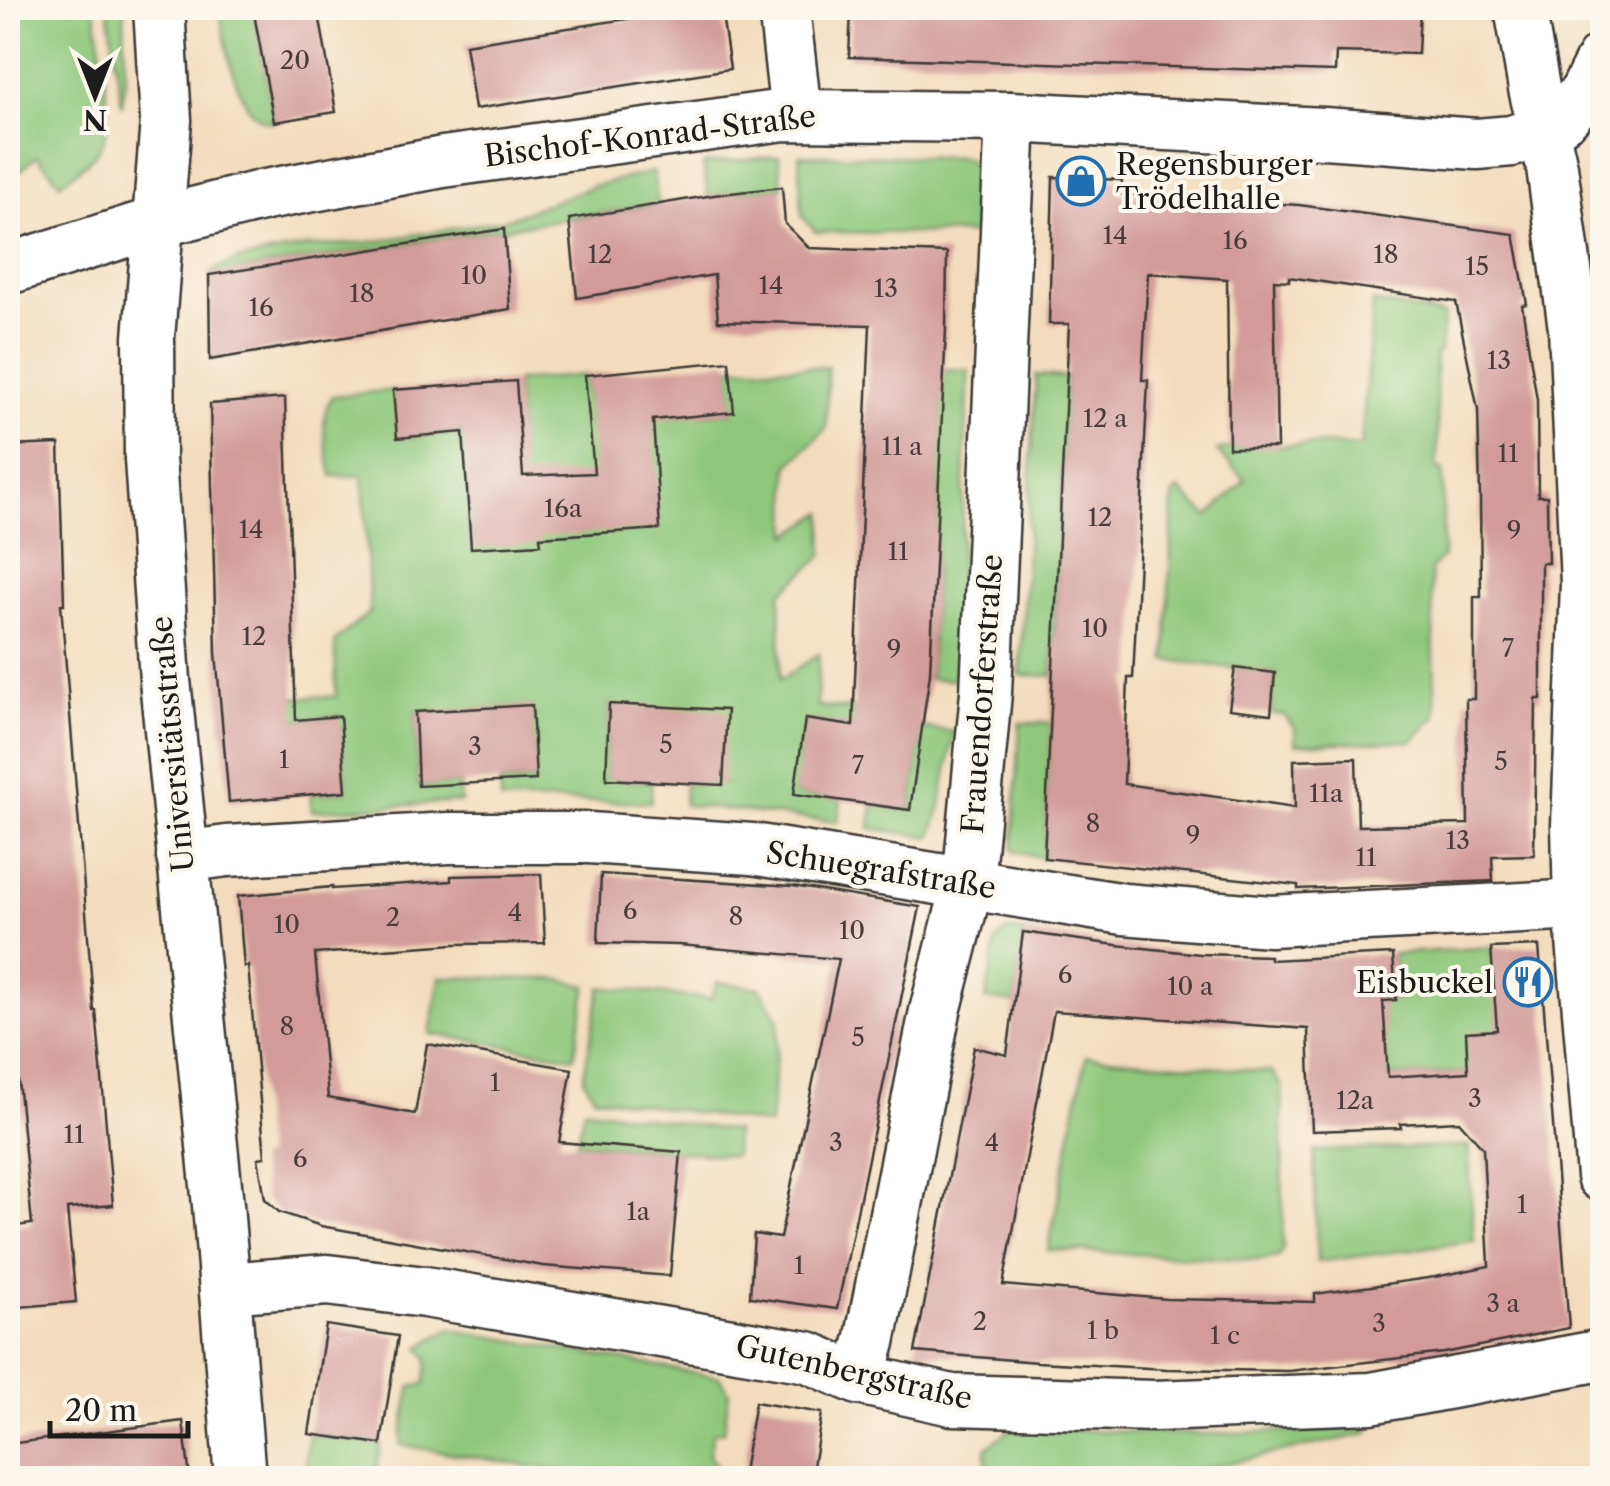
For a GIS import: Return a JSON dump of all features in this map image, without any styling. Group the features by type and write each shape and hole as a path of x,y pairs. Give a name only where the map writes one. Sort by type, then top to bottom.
{"street":[{"name":"Universitätsstraße","path":"159,8 166,120 149,338 150,459 165,680 226,1288 240,1478"},
{"path":"784,8 796,114"},
{"path":"1520,8 1552,167 1574,328 1586,583 1577,826 1579,905 1602,1176"},
{"path":"1544,130 1565,115 1585,92 1602,58"},
{"name":"Bischof-Konrad-Straße","path":"8,269 158,222 265,195 443,162 796,114 1012,117 1478,144 1512,142 1544,130"},
{"name":"Frauendorferstraße","path":"859,1379 870,1342 934,1011 968,882 986,692 1012,117"},
{"name":"Schuegrafstraße","path":"182,856 448,838 588,838 752,849 1124,909 1270,922 1579,905"},
{"name":"Gutenbergstraße","path":"226,1288 327,1280 426,1292 808,1357 859,1379 952,1400 1154,1406 1372,1398 1602,1355"}],"green space":[{"path":"8,8 95,8 107,128 96,152 60,183 37,156 8,181"},
{"path":"108,8 124,8 122,106"},
{"path":"219,8 253,8 274,122 261,119 241,95"},
{"path":"799,155 965,157 977,170 975,234 816,232 802,216"},
{"path":"779,156 782,187 708,196 703,164"},
{"path":"653,172 658,204 209,275 239,260 305,247 371,242 504,220 593,186"},
{"path":"1373,302 1444,315 1440,349 1435,356 1436,469 1443,470 1443,556 1431,569 1436,716 1412,741 1295,744 1295,729 1284,715 1271,714 1275,673 1166,660 1173,496 1179,489 1208,517 1245,480 1217,451 1323,444 1361,447"},
{"path":"729,367 828,367 826,429 788,466 789,535 824,512 823,556 781,593 780,680 819,654 817,706 921,715 921,727 954,732 940,810 931,837 870,828 873,805 911,810 920,735 805,720 795,794 841,800 838,822 684,805 685,783 723,784 609,704 606,778 652,782 651,802 501,801 500,783 536,780 531,706 415,712 418,786 460,784 461,802 312,811 311,794 346,791 339,716 223,727 223,701 336,696 335,641 370,612 363,476 332,476 324,423 333,396 393,390 398,438 519,428 516,381 585,375 590,425 733,412"},
{"path":"943,370 969,371 955,680 930,679"},
{"path":"1036,375 1067,377 1052,676 1020,675"},
{"path":"1020,723 1051,723 1044,858 1013,851"},
{"path":"1008,930 1023,932 1014,1003 986,999 996,941"},
{"path":"1491,947 1493,969 1542,994 1468,1072 1387,1077 1382,1001 1396,1000 1393,954"},
{"path":"440,977 558,979 587,986 574,1057 430,1034"},
{"path":"717,982 760,988 779,1020 770,1125 594,1096 584,1073 601,987 711,999"},
{"path":"1086,1056 1271,1072 1282,1086 1283,1249 1278,1257 1260,1260 1048,1250"},
{"path":"584,1108 735,1131 734,1156 577,1142"},
{"path":"1468,1146 1474,1241 1317,1262 1314,1151"},
{"path":"449,1329 719,1377 729,1392 724,1431 713,1433 709,1455 719,1469 717,1478 603,1478 400,1445 411,1387 425,1384 428,1360 420,1347"},
{"path":"1012,1428 1207,1434 1370,1428 1366,1434 1158,1478 986,1478 986,1448"},
{"path":"309,1434 381,1444 375,1478 304,1478"}],"building":[{"path":"253,8 318,8 336,112 274,122"},
{"path":"698,8 721,8 730,69 475,109 465,44"},
{"path":"851,8 1420,8 1418,54 1336,52 1335,72 849,57"},
{"path":"1053,177 1122,180 1121,194 1299,205 1514,234 1527,304 1522,305 1537,400 1538,496 1547,496 1548,563 1541,563 1541,699 1536,699 1534,855 1492,856 1493,881 1298,889 1298,885 1044,858 1069,324 1049,324","holes":["1148,273 1227,279 1229,448 1277,448 1274,280 1289,281 1289,277 1456,302 1478,410 1481,597 1474,597 1474,699 1466,699 1468,824 1358,826 1356,758 1294,760 1295,808 1124,784 1148,380 1142,380"]},
{"path":"782,187 785,224 809,248 947,253 930,673 910,810 794,794 805,719 853,726 870,325 718,321 714,275 577,298 569,219"},
{"path":"504,229 510,309 210,360 209,275"},
{"path":"729,361 734,412 653,420 660,529 540,537 541,544 471,548 463,432 397,438 393,390 516,381 523,476 594,473 585,375"},
{"path":"285,398 296,720 340,716 346,791 229,802 216,653 210,404"},
{"path":"59,444 61,604 113,1205 67,1209 76,1302 8,1308 8,1227 32,1224 12,1018 8,931 8,446"},
{"path":"1235,668 1275,673 1271,714 1229,709"},
{"path":"609,704 727,710 723,785 606,779"},
{"path":"532,705 536,780 418,786 415,712"},
{"path":"541,874 545,943 455,944 315,954 328,1098 415,1114 427,1044 572,1069 559,1142 681,1152 670,1276 543,1266 321,1226 279,1212 265,1199 258,1158 265,1157 238,896 451,881 451,876"},
{"path":"601,874 793,886 920,907 837,1309 750,1297 754,1234 780,1238 839,959 679,945 598,943"},
{"path":"1023,932 1200,954 1270,956 1270,960 1393,954 1396,1000 1383,1001 1388,1077 1468,1072 1466,1032 1497,1030 1491,948 1539,946 1569,1328 1444,1353 1289,1371 1167,1369 915,1352 974,1047 1007,1055","holes":["1054,1011 1308,1029 1312,1131 1401,1128 1400,1124 1459,1121 1483,1148 1489,1266 1315,1294 1315,1302 1167,1299 1003,1285"]},
{"path":"326,1325 398,1336 381,1444 309,1434"},
{"path":"755,1402 822,1413 811,1478 742,1478"},
{"path":"183,1421 190,1478 8,1478 8,1444"}],"place":[{"name":"Regensburger Trödelhalle","path":"1081,181"},
{"name":"Eisbuckel","path":"1528,982"}]}
